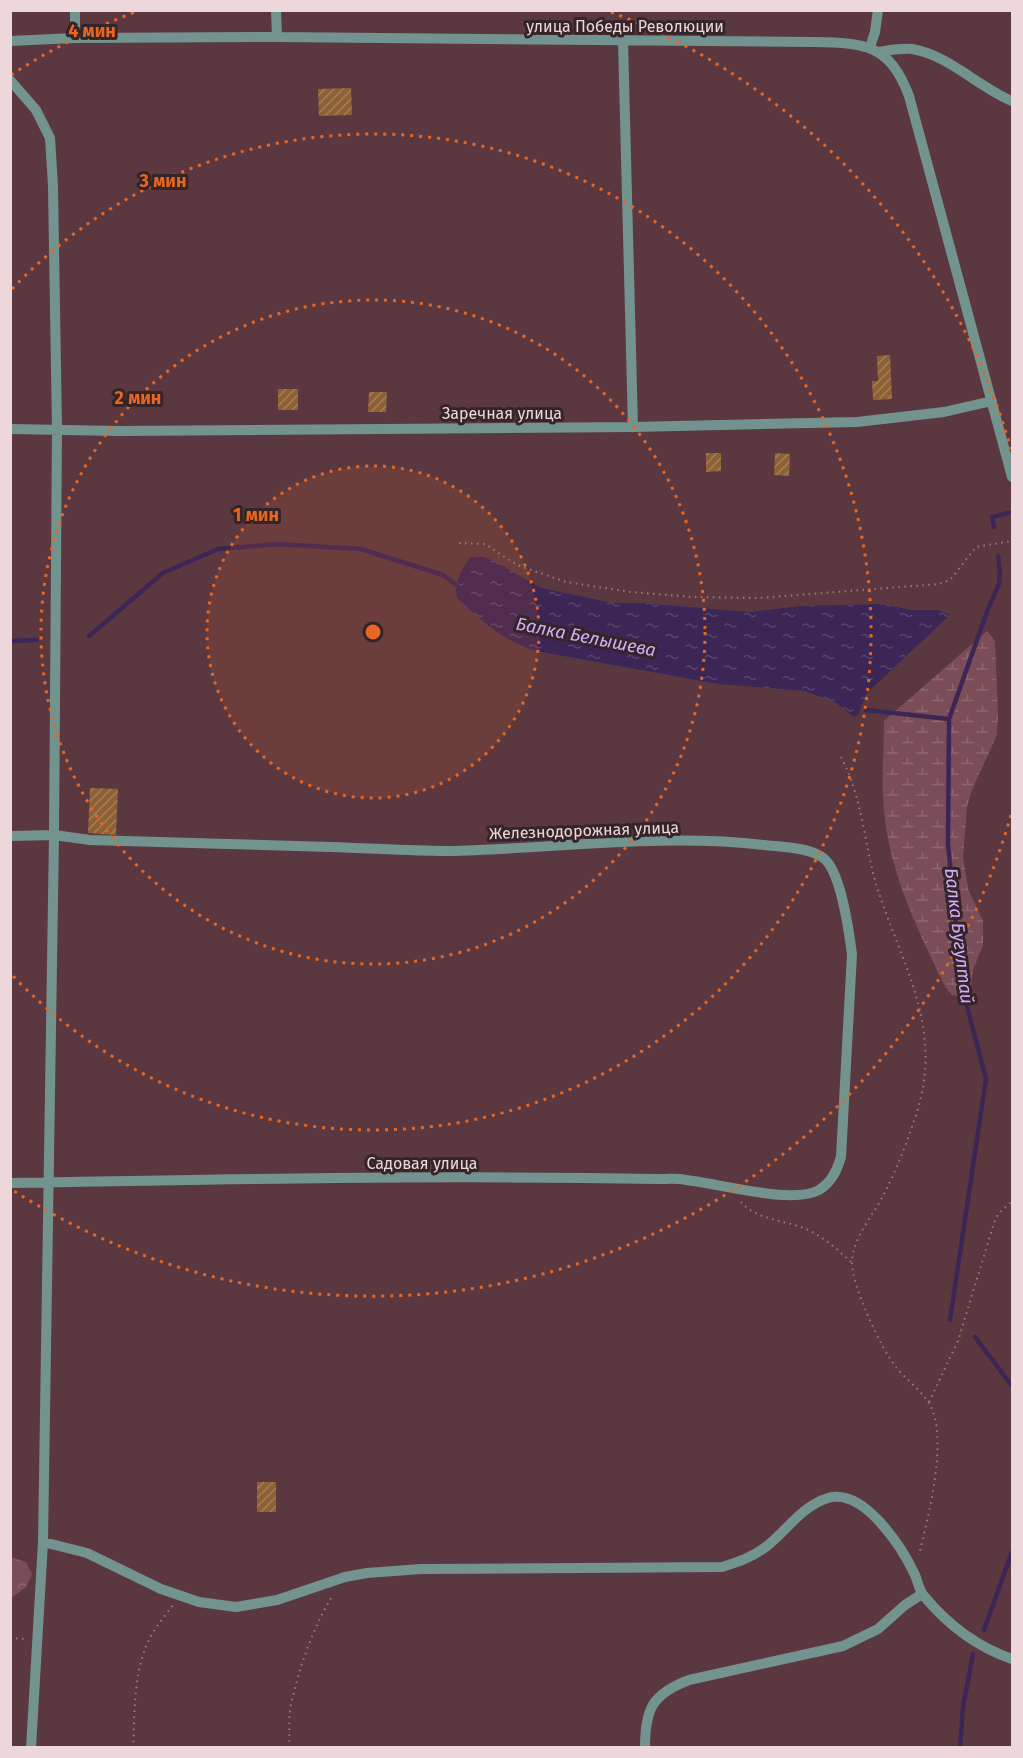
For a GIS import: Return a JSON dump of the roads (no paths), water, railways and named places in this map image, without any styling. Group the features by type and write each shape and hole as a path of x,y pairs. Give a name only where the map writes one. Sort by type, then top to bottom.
{"street":[{"path":"75,10 75,38"},
{"path":"276,10 277,37"},
{"path":"878,10 874,50 900,75 909,96 1012,477"},
{"name":"улица Победы Революции","path":"10,41 75,38 277,37 844,43 874,50 901,48 926,53 943,60 996,95 1012,101"},
{"path":"623,41 633,427"},
{"path":"10,80 36,110 50,138 53,186 57,429 50,1182 43,1542 31,1748"},
{"name":"Заречная улица","path":"10,429 131,431 633,427 857,422 944,412 993,401"},
{"name":"Железнодорожная улица","path":"10,836 54,835 90,840 446,851 684,840 743,842 813,852 824,858 837,879 852,954 841,1157 836,1173 829,1183"},
{"name":"Садовая улица","path":"10,1183 575,1177 684,1179 732,1190 805,1195 818,1191 829,1183"},
{"path":"43,1542 87,1553 140,1580 181,1596 199,1602 236,1607 277,1600 327,1582 367,1573 421,1569 722,1567 753,1556 802,1513 817,1503 830,1498 842,1497 854,1500 867,1508 879,1521 913,1571 922,1594 968,1637 985,1649 1012,1659"},
{"path":"645,1748 645,1724 649,1711 657,1697 672,1687 689,1680 843,1646 878,1629 905,1605 922,1594"}],"water":[{"path":"484,557 496,562 541,588 613,603 642,603 750,612 800,606 881,604 912,610 938,610 950,615 866,694 858,715 854,717 835,702 804,691 718,684 536,651 525,647 493,629 457,598 456,588 461,571 470,558"}],"waterway":[{"name":"Балка Бугултай","path":"994,527 992,517 1009,513"},
{"name":"Балка Белышева","path":"89,636 163,573 218,549 276,544 361,549 443,575 460,588"},
{"name":"Балка Бугултай","path":"950,1320 986,1079 962,987 948,844 949,719 999,584 998,556"},
{"name":"Балка Белышева","path":"10,641 37,640"},
{"name":"Балка Белышева","path":"866,710 949,719"},
{"name":"Балка Бугултай","path":"975,1337 1012,1386"},
{"name":"Балка Бугултай","path":"984,1630 1012,1552"},
{"name":"Балка Бугултай","path":"960,1748 963,1707 973,1654"}]}
